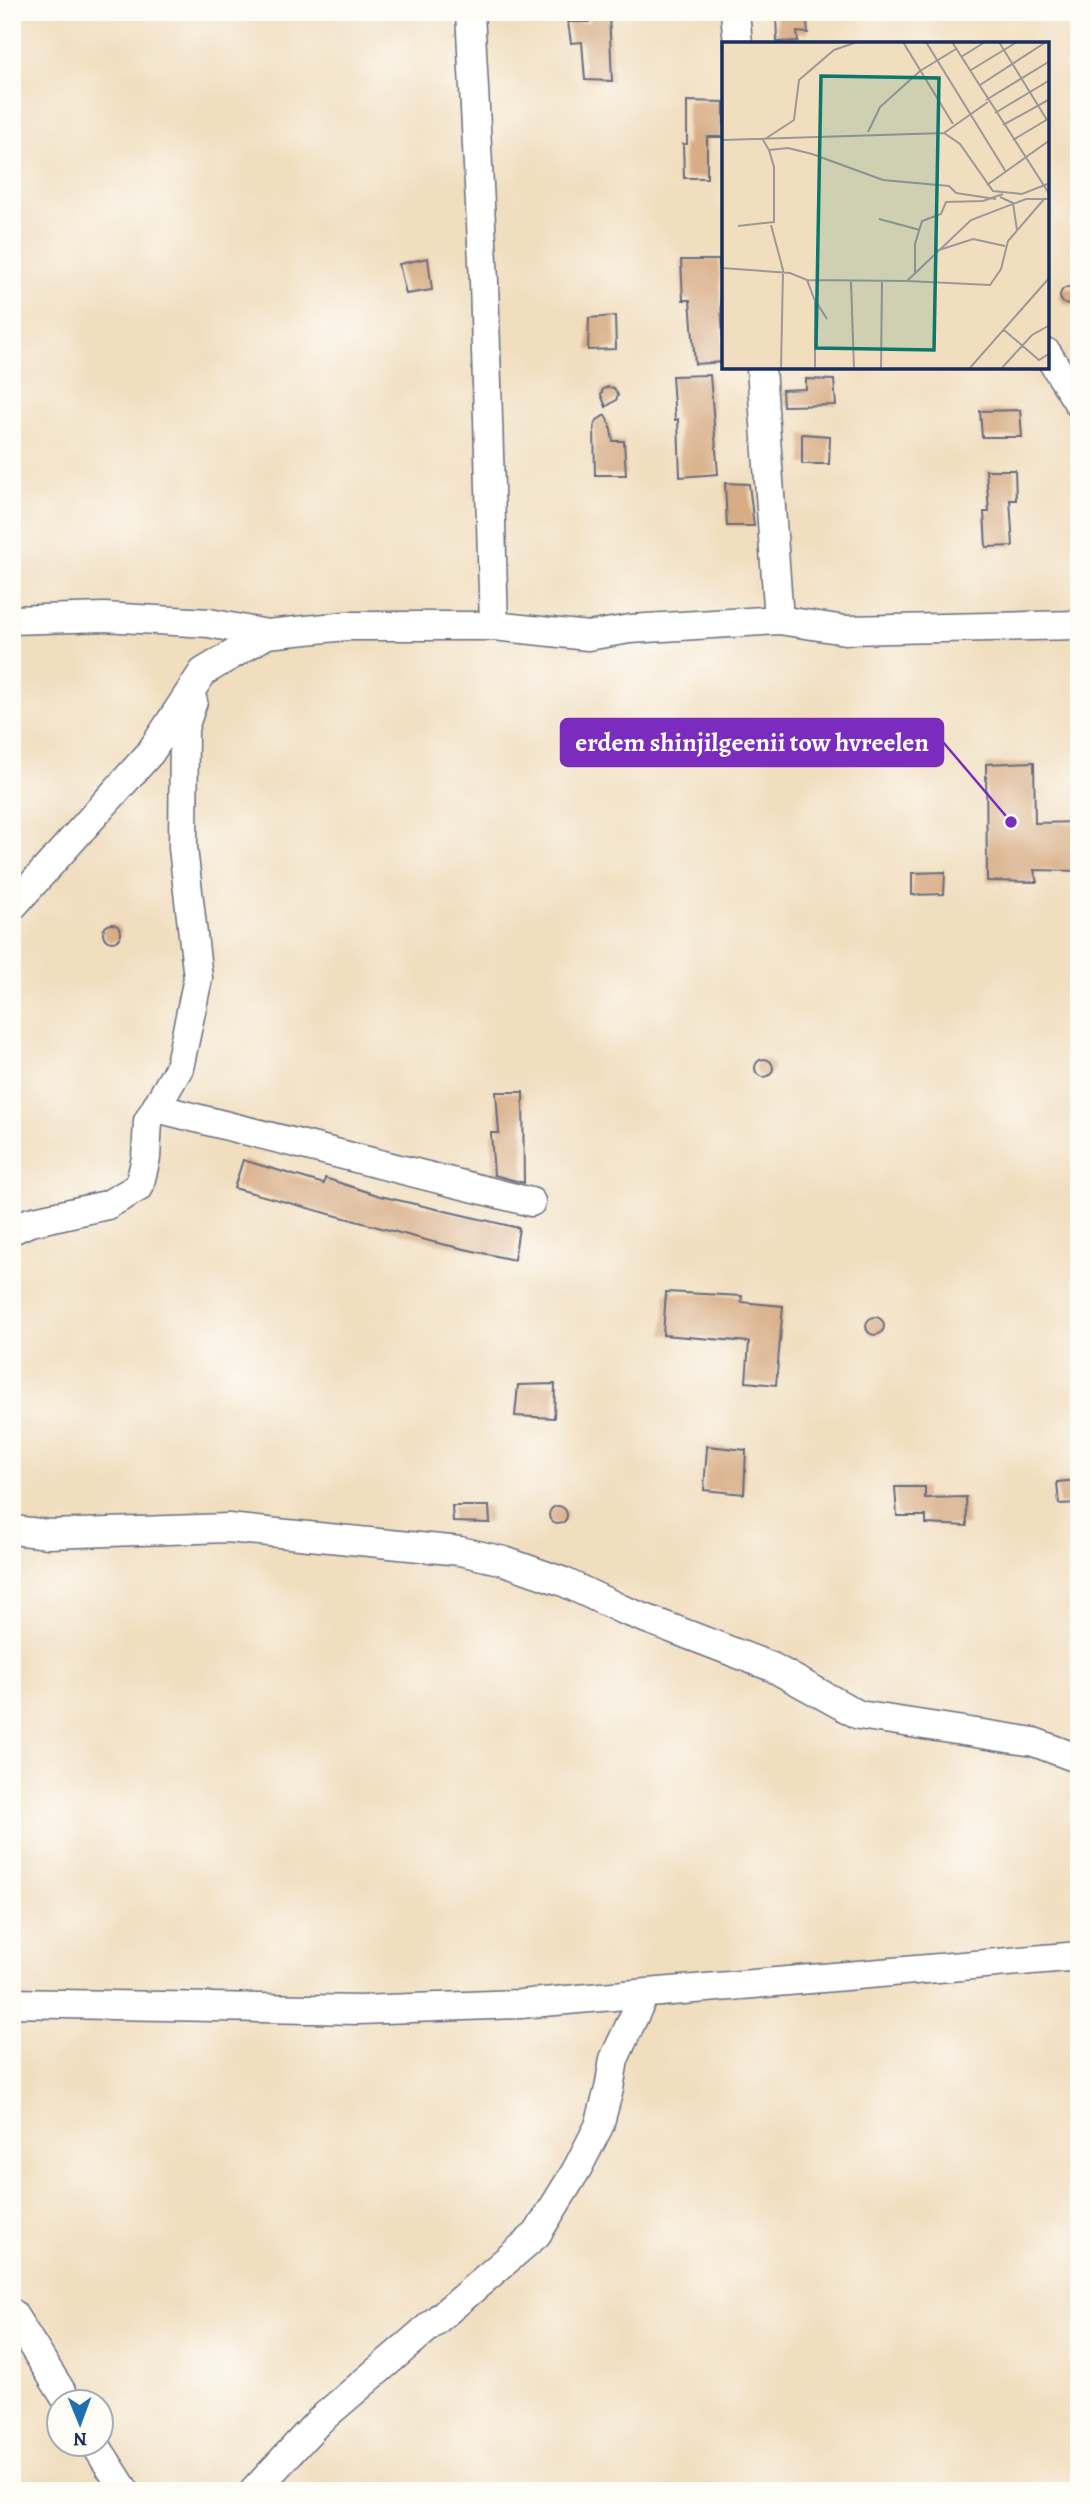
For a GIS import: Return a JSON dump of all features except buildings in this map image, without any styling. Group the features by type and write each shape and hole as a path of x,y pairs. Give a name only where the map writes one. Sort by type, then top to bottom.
{"street":[{"path":"470,12 483,267 494,626"},
{"path":"736,12 738,42"},
{"path":"1049,356 1079,404"},
{"path":"761,369 779,620"},
{"path":"12,620 104,617 209,623 267,634 346,626 494,626 588,636 630,629 779,620 845,630 1079,625"},
{"path":"12,907 150,753 203,672 267,634"},
{"path":"12,1230 30,1222 107,1205 139,1188 146,1158 148,1121 179,1068 198,978 183,848 184,728 203,672"},
{"path":"156,1108 531,1202"},
{"path":"12,1530 49,1534 228,1528 460,1551 504,1561 564,1583 621,1609 772,1667 859,1715 1034,1742 1079,1759"},
{"path":"12,2003 359,2010 520,2004 1079,1956"},
{"path":"254,2491 319,2421 537,2234 577,2169 598,2126 609,2089 614,2059 645,1994"},
{"path":"12,2313 59,2388"},
{"path":"104,2458 125,2491"}],"place":[{"name":"erdem shinjilgeenii tow hvreelen","path":"1011,822"}]}
